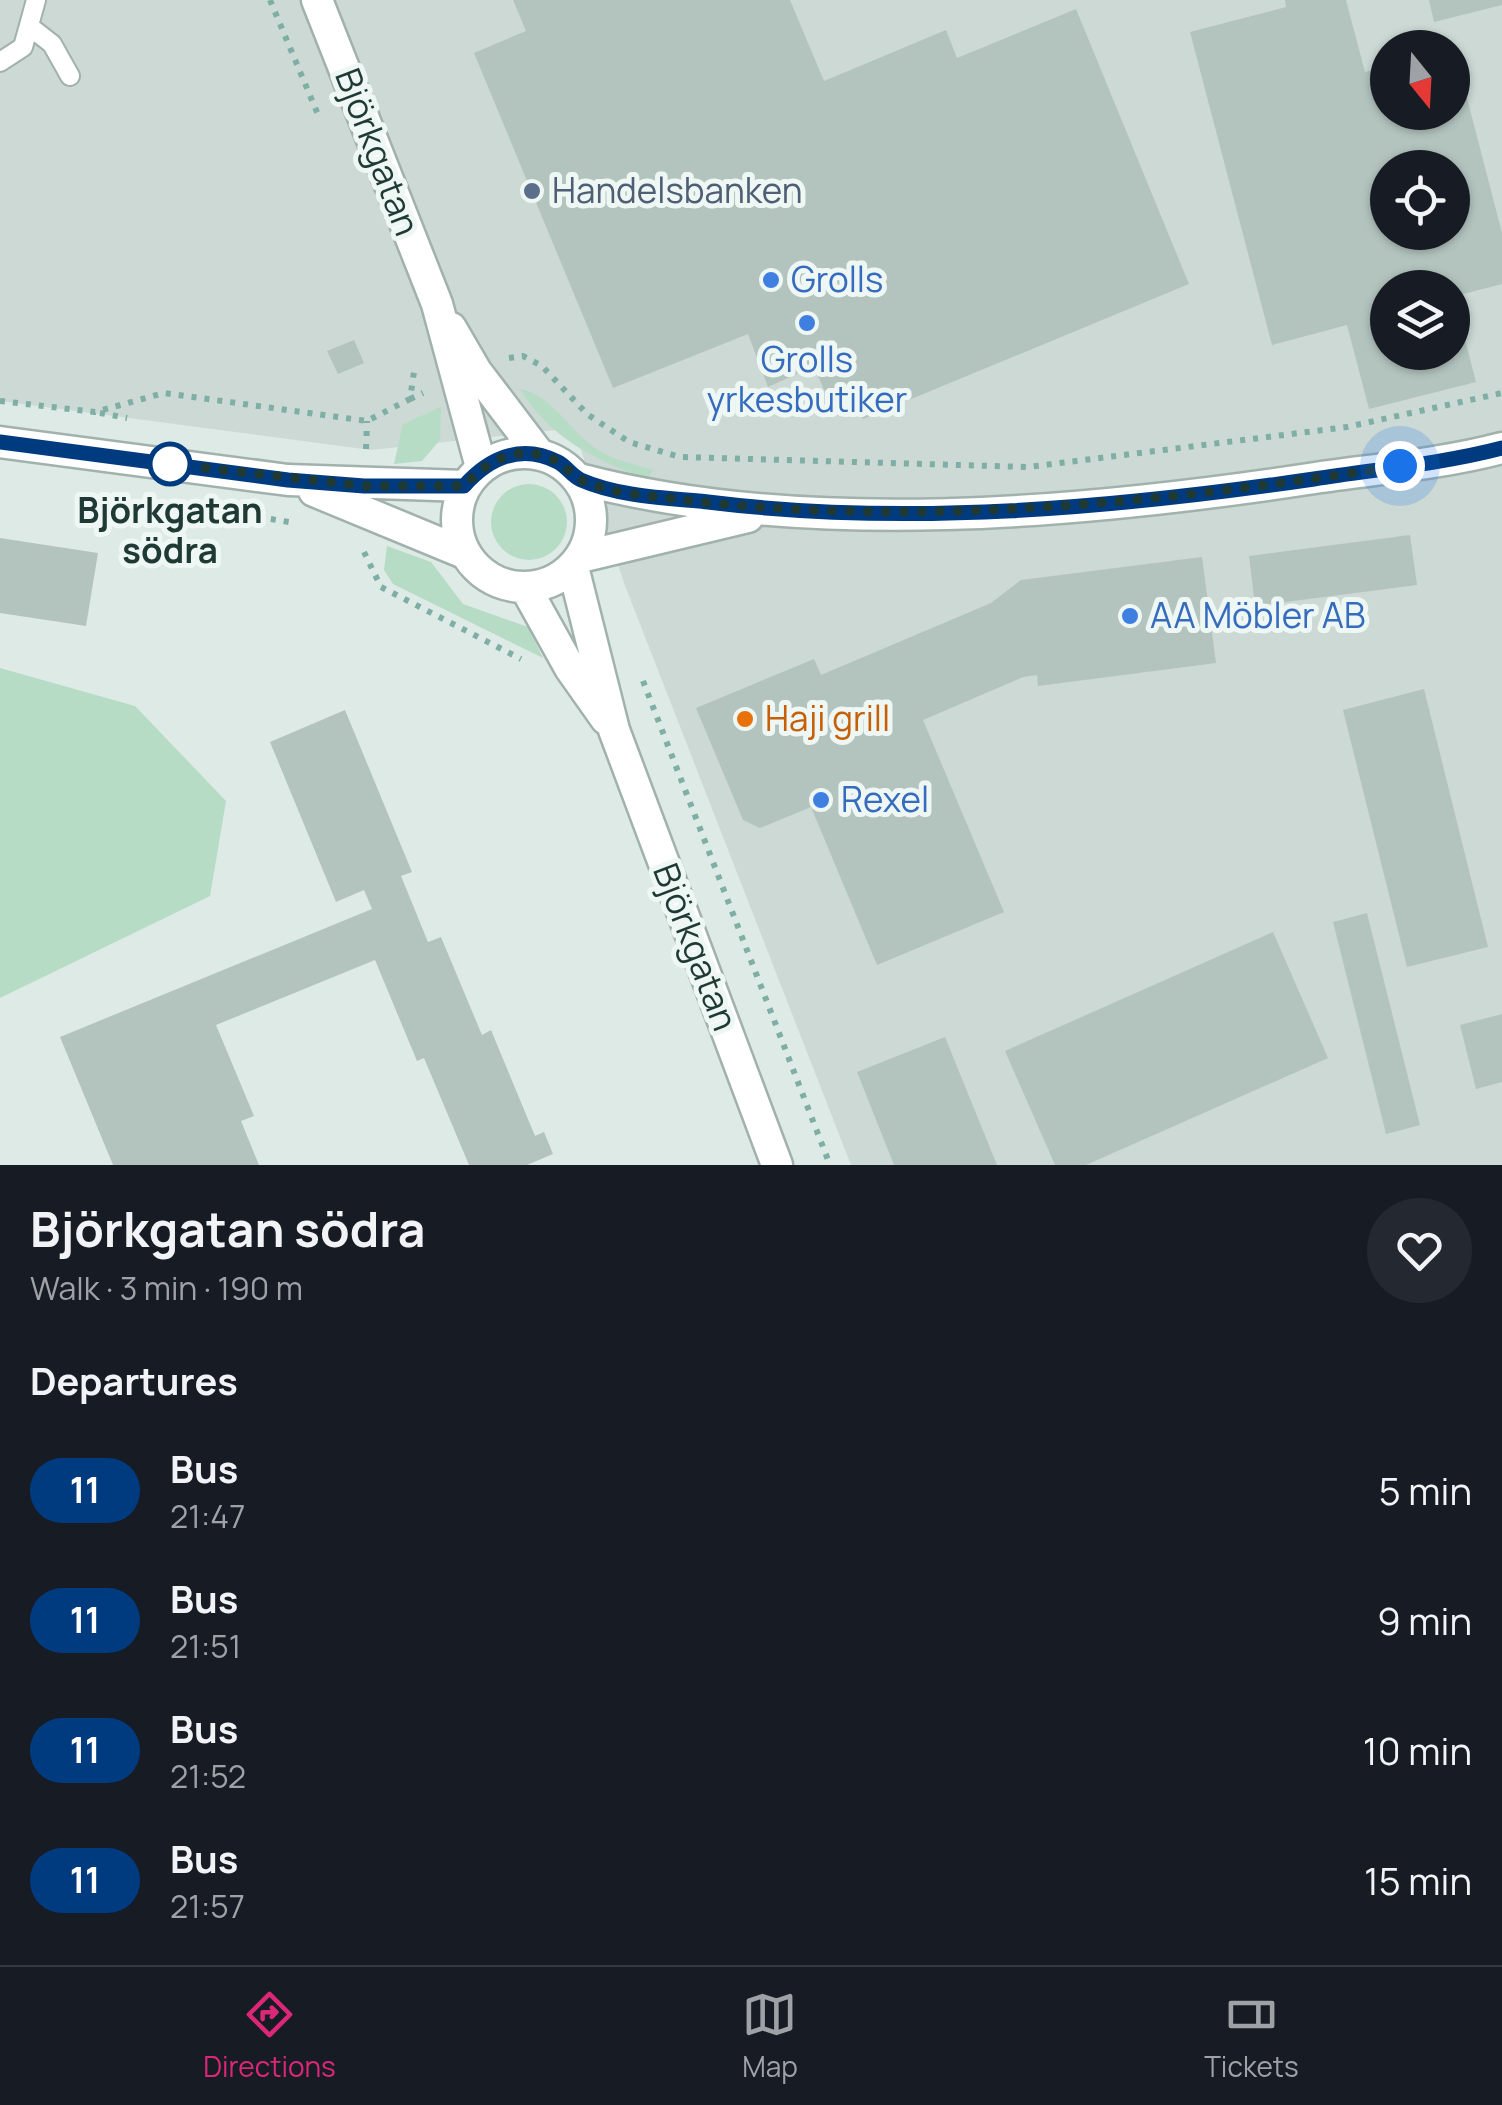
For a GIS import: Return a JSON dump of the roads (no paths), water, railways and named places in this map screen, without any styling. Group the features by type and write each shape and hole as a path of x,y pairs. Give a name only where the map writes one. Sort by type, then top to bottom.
{"street":[{"name":"Björkgatan","path":"317,0 437,304 476,371 538,454"},
{"name":"Björkgatan","path":"437,304 473,477"},
{"path":"0,442 288,480 364,486 473,477 512,452 538,454 561,463 578,479 630,493 778,511 965,514 1243,489 1502,448"},
{"path":"464,554 456,530 457,506 473,477"},
{"path":"577,562 591,518 578,479"},
{"path":"288,480 464,554 491,580 525,588 554,581 577,562 676,531 778,511"},
{"name":"Björkgatan","path":"577,562 614,730 778,1165"},
{"name":"Björkgatan","path":"525,588 570,668 614,730"}],"lane":[{"path":"0,62 22,47 36,0"},
{"path":"29,26 52,44 70,76"}],"place":[{"name":"Handelsbanken","path":"532,191"},
{"name":"Grolls","path":"771,280"},
{"name":"Grolls yrkesbutiker","path":"807,323"},
{"name":"Björkgatan södra","path":"170,464"},
{"name":"AA Möbler AB","path":"1130,616"},
{"name":"Haji grill","path":"745,719"},
{"name":"Rexel","path":"821,800"}]}
